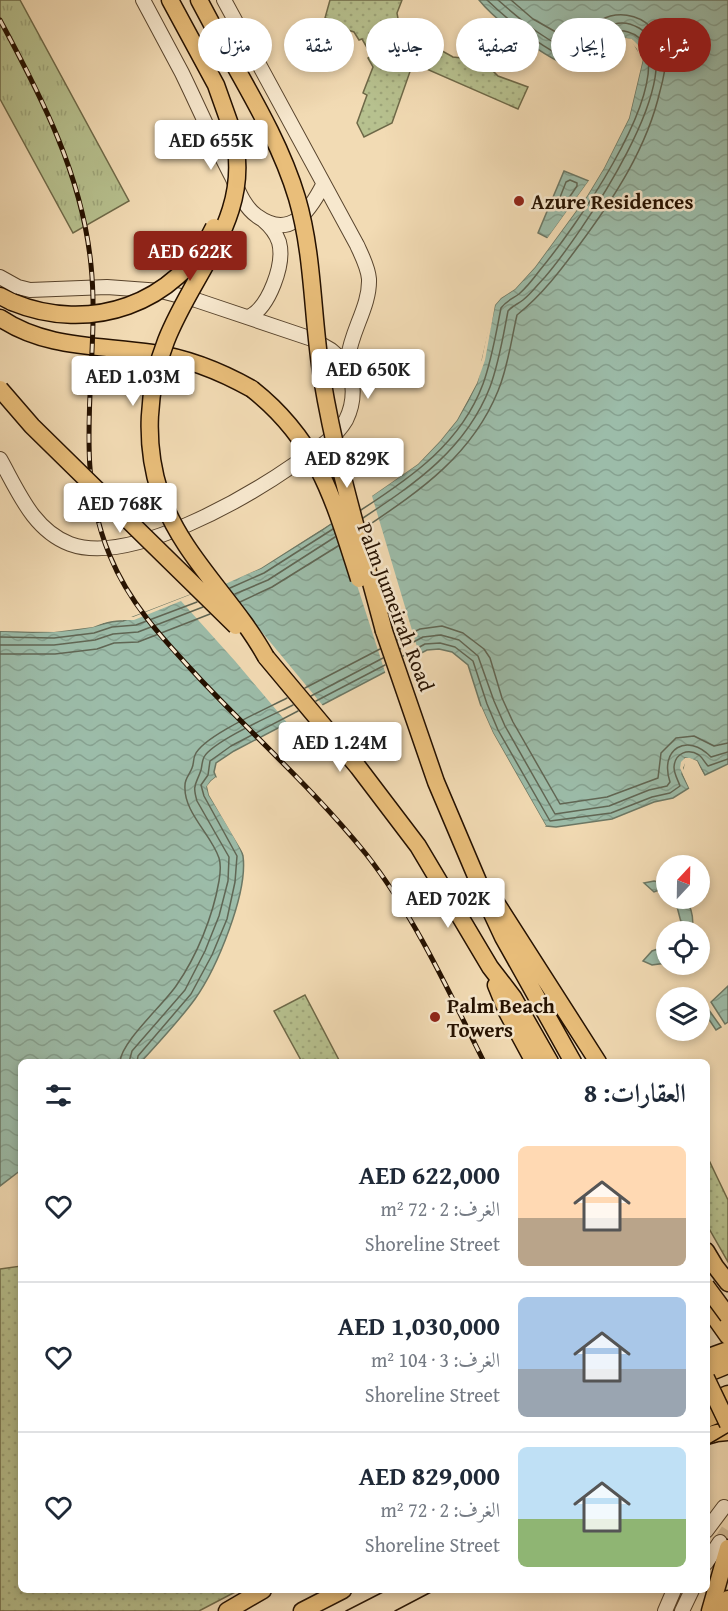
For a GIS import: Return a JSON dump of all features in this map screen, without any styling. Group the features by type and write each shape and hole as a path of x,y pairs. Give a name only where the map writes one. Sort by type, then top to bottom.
{"main road":[{"path":"170,0 216,85 232,130 238,165 230,213 220,239 173,325 163,349 152,390 150,441 160,492 181,539 200,567 241,617 266,657"},
{"path":"199,0 276,143 297,198 305,237 315,331 327,410 384,631"},
{"path":"6,299 53,314 96,314 138,301 176,277 197,256 219,217 227,188 232,130"},
{"name":"Palm Jumeirah Road","path":"0,318 31,335 57,343 151,353 186,360 220,372 252,389 286,420 320,470 332,498 362,585 384,631 436,782 503,937 571,1059"},
{"path":"0,389 32,426 161,550 266,657 358,767 436,873 490,967 513,997 548,1059"},
{"path":"477,876 515,931 596,1059"},
{"path":"490,967 507,1012 532,1059"},
{"path":"710,1258 728,1283"},
{"path":"710,1291 728,1314"},
{"path":"710,1305 728,1314"},
{"path":"710,1309 728,1336"},
{"path":"710,1357 728,1350"},
{"path":"710,1374 728,1365"},
{"path":"710,1385 728,1424"},
{"path":"710,1401 728,1394"},
{"path":"710,1417 728,1410"},
{"path":"710,1435 728,1432"},
{"path":"710,1611 724,1549"},
{"path":"227,1611 258,1593"},
{"path":"302,1611 337,1593"},
{"path":"724,1611 728,1599"}],"street":[{"path":"143,0 182,73 213,141 244,200 276,235 280,256 266,302 259,311 249,317"},
{"path":"0,459 33,516 52,534 82,547 115,548 162,535 219,510 274,478 324,443 339,429 350,409 353,386 348,365 349,355 367,292 369,276 357,245 224,0"},
{"path":"261,218 277,224 294,222 308,212 323,185"},
{"path":"0,277 18,287 30,290 106,286 161,291 196,300 312,339 331,350 348,365"},
{"path":"710,1526 724,1507"},
{"path":"710,1560 724,1549"},
{"path":"665,1611 673,1593"},
{"path":"682,1611 691,1593"}],"green space":[{"path":"0,0 20,0 129,201 73,233 0,99"},
{"path":"330,0 402,0 397,13 398,18 366,18 366,46 354,32 354,18 325,18"},
{"path":"444,52 456,57 456,72 494,72 498,76 528,87 518,109 434,72 444,72"},
{"path":"371,72 410,72 392,123 364,137 357,123 367,95 363,93"},
{"path":"305,995 338,1059 300,1059 274,1011"},
{"path":"710,1162 728,1200 728,1262 710,1230"},
{"path":"18,1266 18,1593 233,1593 199,1611 0,1611 0,1269"}],"water":[{"path":"479,0 728,0 728,764 705,775 697,761 685,758 682,774 689,788 673,798 654,802 612,819 556,827 546,826 493,733 481,706 468,665 452,652 439,649 427,650 234,751 216,763 214,772 216,777 207,787 209,795 243,856 241,890 229,930 204,985 182,1015 144,1059 18,1059 18,1172 0,1186 0,631 57,631 123,621 261,568 322,530 418,464 457,420 477,383 495,305 515,289 535,267 587,196 604,168 629,118 640,72 711,72 711,18 638,18 638,50 632,40 626,38 626,18 551,18 551,57 539,50 539,18 497,18"},
{"path":"564,171 589,181 548,238 538,233"},
{"path":"656,882 656,891 654,892 644,883"},
{"path":"678,909 690,909 693,921 681,921"},
{"path":"656,950 656,964 643,961"},
{"path":"728,986 728,1022 725,1024 711,1002"},
{"path":"710,1012 721,1027 716,1030 710,1021"}],"pier":[{"path":"626,38 632,39 638,45 638,52 637,49 631,42 626,41"},
{"path":"638,67 640,72 629,118 604,168 587,196 535,267 515,289 495,305 485,360 477,383 457,420 418,464 372,496 420,657 386,675 336,520 261,568 223,585 324,707 289,725 181,601 134,620 111,620 93,627 54,632 0,631 0,628 53,629 92,624 110,617 133,617 210,587 283,552 416,461 438,439 465,400 482,359 493,304 533,265 584,195 626,117"},
{"path":"590,179 591,183 550,240 546,240"},
{"path":"481,706 493,733 546,826 542,826 490,734 479,708"},
{"path":"685,758 697,761 705,778 702,777 695,763 686,761 683,768 692,787 690,790 680,768"},
{"path":"216,777 217,781 210,787 212,794 246,853 246,858 209,795 207,786"}],"tunnel":[{"path":"720,1542 728,1530"}],"tram line":[{"path":"710,1444 728,1433"},
{"path":"346,1611 381,1593"},
{"path":"395,1611 429,1593"}],"railway":[{"path":"0,20 58,138 79,200 86,232 93,301 89,412 92,485 98,520 118,574 138,606 174,651 306,787 366,854 400,902 415,928 482,1059"}],"place":[{"name":"Azure Residences","path":"519,201"},
{"name":"Palm Beach Towers","path":"435,1017"}]}
